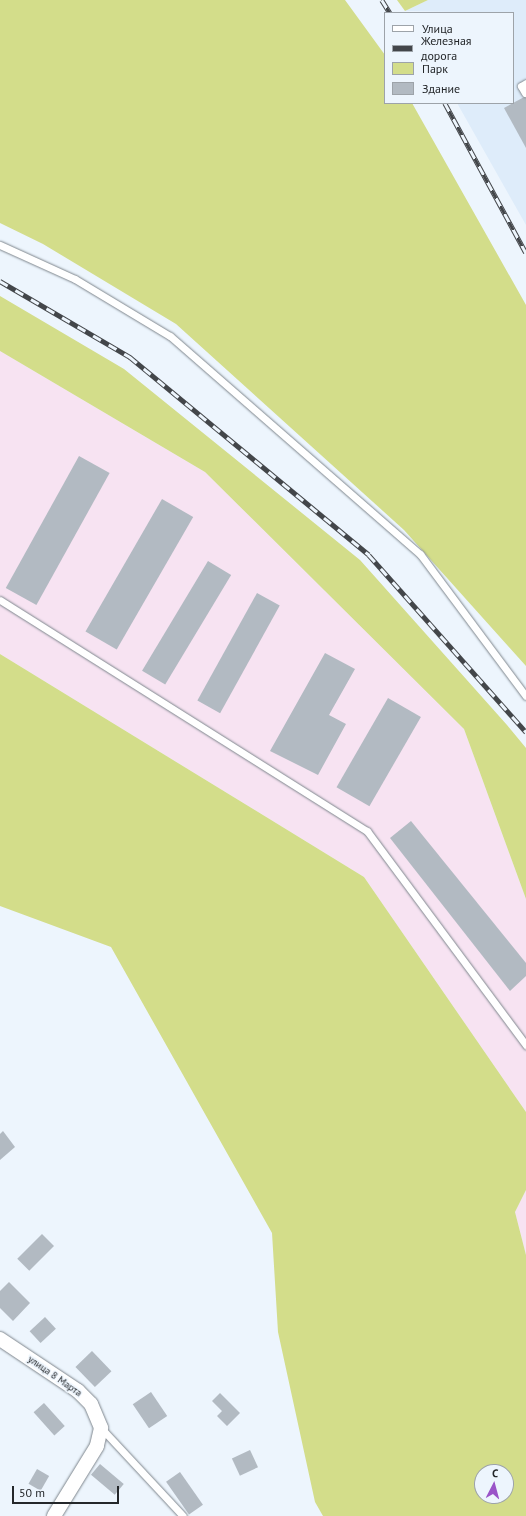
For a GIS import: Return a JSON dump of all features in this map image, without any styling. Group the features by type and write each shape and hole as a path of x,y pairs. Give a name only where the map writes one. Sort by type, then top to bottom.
{"street":[{"name":"улица 8 Марта","path":"0,1338 78,1391 91,1404 101,1428"},
{"path":"54,1516 97,1446 101,1428"}],"lane":[{"path":"525,93 521,86 526,83"},
{"path":"0,246 75,279 170,336 420,554 526,696"},
{"path":"0,600 367,831 526,1045"},
{"path":"101,1428 183,1516"}],"shaded area":[{"path":"428,0 526,0 526,225 458,104 514,104 514,12 405,11"},
{"path":"0,351 205,472 464,729 526,899 526,1112 364,877 0,654"},
{"path":"526,1190 526,1255 515,1212"}],"green space":[{"path":"0,0 345,0 384,54 384,104 413,104 526,305 526,666 404,530 176,324 43,244 0,223"},
{"path":"397,0 428,0 405,11"},
{"path":"0,296 124,369 360,560 507,725 526,748 526,899 464,729 205,472 0,351"},
{"path":"0,654 364,877 526,1112 526,1190 515,1212 526,1255 526,1516 323,1516 315,1502 278,1332 272,1233 111,947 0,906"}],"building":[{"path":"526,96 526,148 504,108 514,104 514,103"},
{"path":"79,456 110,473 36,605 6,588"},
{"path":"162,499 193,517 117,650 86,632"},
{"path":"208,561 231,575 165,685 142,671"},
{"path":"257,593 280,606 220,713 197,701"},
{"path":"325,653 355,669 329,715 346,724 318,775 270,751"},
{"path":"388,698 421,717 369,806 336,787"},
{"path":"411,821 526,963 526,976 510,991 390,838"},
{"path":"3,1131 15,1147 0,1160 0,1134"},
{"path":"42,1234 54,1246 29,1271 17,1259"},
{"path":"9,1282 30,1303 13,1321 0,1308 0,1291"},
{"path":"45,1317 56,1329 41,1343 30,1331"},
{"path":"92,1351 111,1371 95,1387 75,1367"},
{"path":"151,1392 167,1416 149,1428 133,1404"},
{"path":"220,1393 240,1413 227,1426 217,1416 222,1411 212,1401"},
{"path":"44,1403 65,1426 54,1435 34,1412"},
{"path":"250,1450 258,1467 240,1476 232,1458"},
{"path":"100,1464 124,1484 115,1495 91,1475"},
{"path":"37,1469 49,1476 41,1491 28,1484"},
{"path":"180,1472 203,1505 189,1515 166,1482"}],"railway":[{"path":"382,0 389,12"},
{"path":"446,104 526,253"},
{"path":"0,281 130,357 369,555 526,732"}]}
